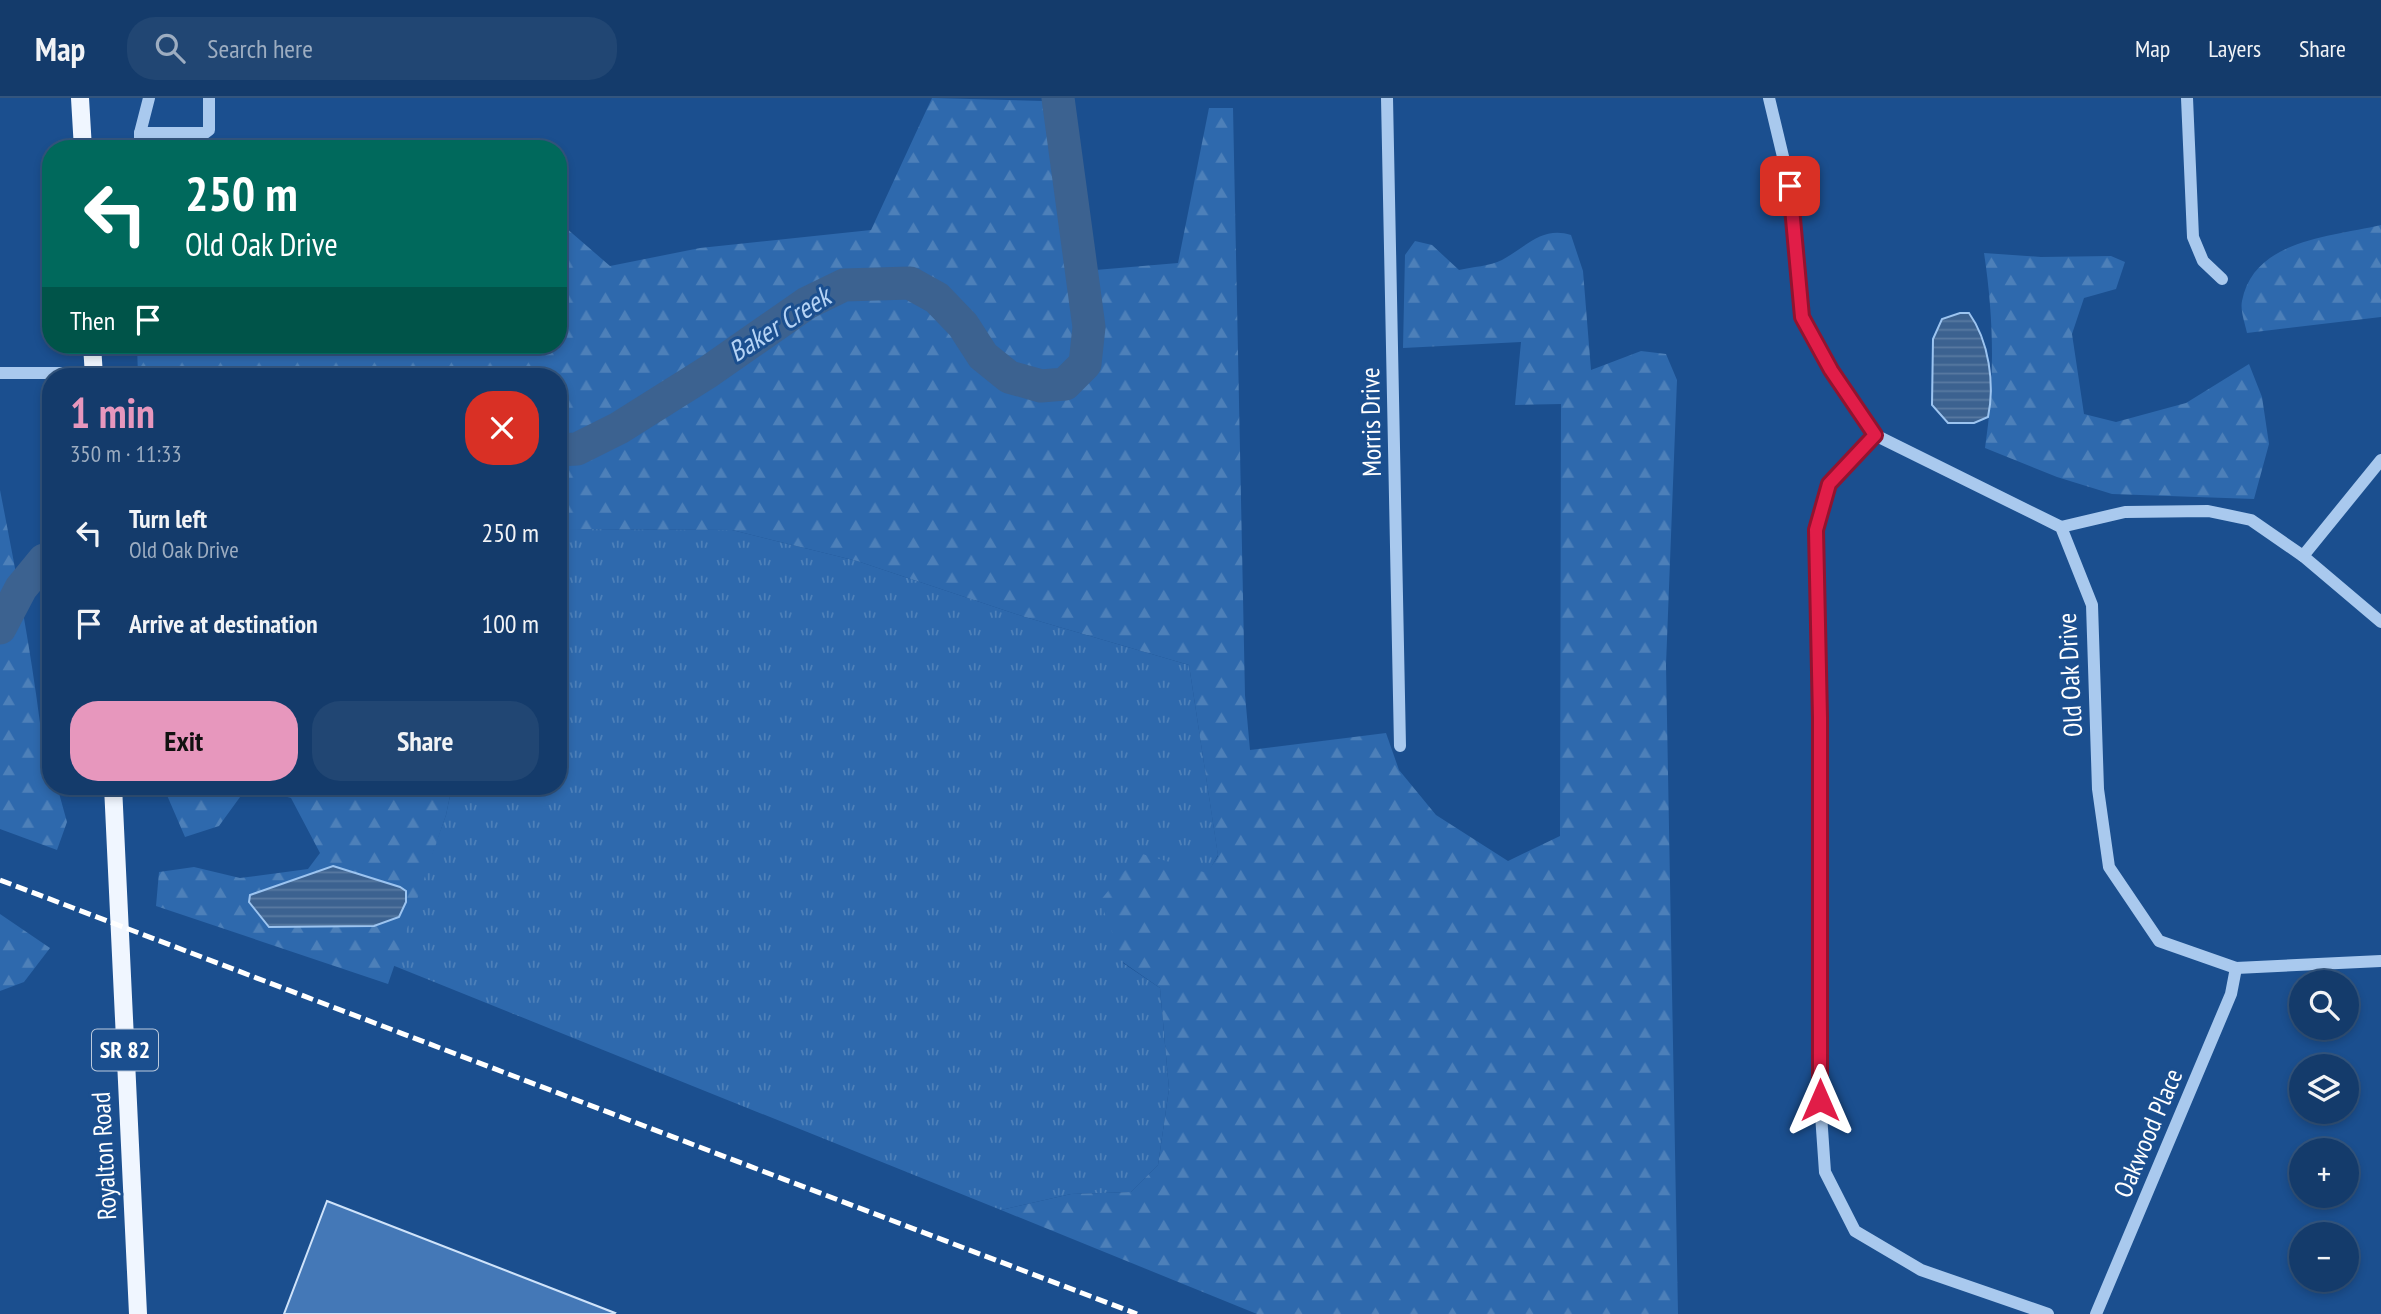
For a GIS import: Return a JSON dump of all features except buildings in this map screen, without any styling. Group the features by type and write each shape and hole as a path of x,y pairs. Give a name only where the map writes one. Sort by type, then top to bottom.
{"main road":[{"path":"80,98 82,140"},
{"name":"Royalton Road","path":"113,795 138,1314"}],"street":[{"path":"140,140 149,98"},
{"path":"140,133 205,134 209,130 209,98"},
{"name":"Morris Drive","path":"1387,98 1400,746"},
{"path":"1769,98 1790,186 1802,317 1831,370 1875,435 2060,527 2125,512 2208,511 2251,520 2302,556 2381,622"},
{"path":"2187,98 2193,237 2203,261 2222,279"},
{"path":"0,373 42,373"},
{"path":"1875,435 1829,484 1816,530 1820,718 1820,1100 1825,1172 1855,1231 1921,1270 2048,1314"},
{"path":"2302,556 2381,460"},
{"name":"Old Oak Drive","path":"2060,527 2092,606 2098,789 2109,867 2159,941 2236,968 2381,961"},
{"name":"Oakwood Place","path":"2096,1314 2231,994 2236,968"}],"green space":[{"path":"932,98 1044,101 1072,272 1178,263 1209,108 1233,108 1245,695 1250,750 1386,733 1399,770 1436,815 1508,861 1560,836 1561,404 1515,405 1521,342 1403,348 1405,255 1415,241 1432,245 1459,270 1497,262 1535,239 1551,233 1571,235 1583,271 1591,370 1641,351 1666,354 1677,380 1666,665 1678,1314 1257,1314 1001,1210 1071,1194 1131,1192 1158,1165 1169,1089 1160,988 1124,963 1100,901 1139,853 1207,873 1218,856 1189,665 1025,617 857,561 732,530 567,529 567,368 138,368 137,354 567,354 567,229 610,266 700,248 871,230"},
{"path":"2381,225 2381,317 2247,333 2242,301 2249,280 2262,265 2297,244"},
{"path":"1984,253 2041,257 2111,256 2125,262 2116,289 2084,298 2072,334 2084,414 2116,422 2186,403 2249,364 2262,397 2269,444 2254,499 2112,494 2057,477 1985,448 1992,351"},
{"path":"0,490 27,635 42,735 42,795 60,795 67,822 57,850 0,829"},
{"path":"567,529 732,530 857,561 1025,617 1189,665 1218,855 1208,873 1123,963 1160,988 1169,1089 1158,1165 1131,1192 1071,1194 1001,1210 392,965 446,815 450,795 567,795"},
{"path":"167,795 241,795 219,826 185,837"},
{"path":"280,795 450,795 446,815 388,984 156,906 159,872 194,867 240,878 308,869 320,853 291,798"},
{"path":"0,914 50,948 24,982 0,991"}],"shaded area":[{"path":"1969,313 1976,324 1989,363 1991,391 1988,417 1974,423 1948,423 1932,405 1933,339 1942,319"},
{"path":"333,866 406,891 406,902 399,917 374,926 269,927 249,902 250,895"}],"waterway":[{"name":"Baker Creek","path":"567,450 577,449 619,428 708,372 807,303 844,285 910,283 937,298 963,325 983,356 1009,377 1041,386 1065,384 1085,364 1089,327 1058,98"},
{"name":"Baker Creek","path":"0,628 21,588 42,562"}],"railway":[{"path":"0,880 1137,1314"}],"route":[{"path":"1790,186 1802,317 1831,370 1875,435 1829,484 1816,530 1820,718 1820,1100"}]}
